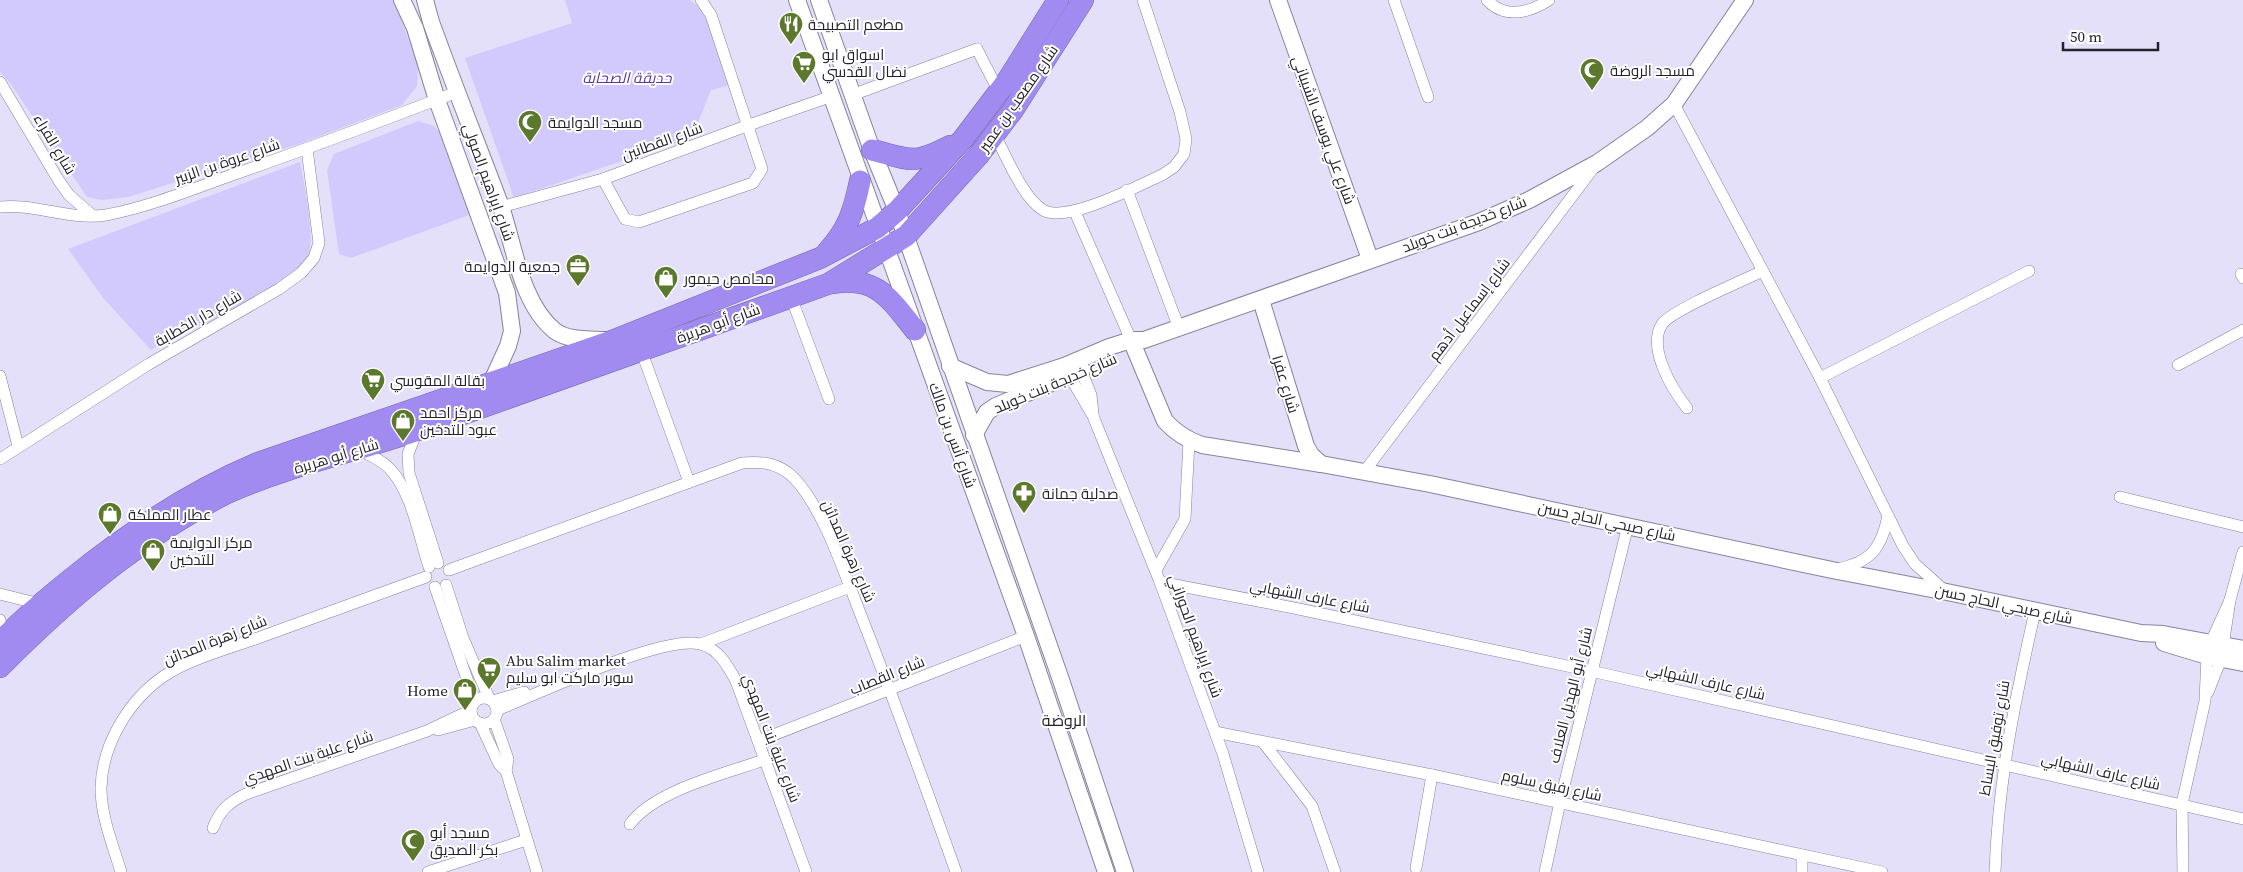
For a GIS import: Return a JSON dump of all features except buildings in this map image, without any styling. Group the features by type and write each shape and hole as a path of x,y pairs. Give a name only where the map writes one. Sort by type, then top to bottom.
{"highway":[{"name":"شارع مصعب بن عمير","path":"898,211 963,139 999,92 1058,0"},
{"name":"شارع مصعب بن عمير","path":"906,236 995,135 1084,0"},
{"path":"872,150 909,160 926,158 963,139"},
{"path":"820,258 840,238 849,221 860,181"},
{"name":"شارع أبو هريرة","path":"1,634 112,546 200,489 258,463 612,341 820,258 877,228 898,211"},
{"name":"شارع أبو هريرة","path":"0,667 72,598 114,563 161,530 232,490 276,474 360,450 418,430 828,284 906,236"},
{"path":"828,284 850,280 864,282 891,299 915,330"}],"street":[{"name":"شارع إبراهيم الصولي","path":"402,0 414,28 437,100 507,293 512,332 508,346 492,381"},
{"name":"شارع إبراهيم الصولي","path":"425,0 431,22 501,206 522,278 533,302 546,321 556,331 566,337 612,341"},
{"path":"603,179 625,219 639,222 753,182 762,169 749,124 711,15 701,0"},
{"name":"شارع أنس بن مالك","path":"797,0 860,181 1026,636 1106,872"},
{"name":"شارع أنس بن مالك","path":"819,0 872,150 898,211 950,366 1061,680 1125,872"},
{"path":"995,135 1032,200 1042,210 1054,214 1075,212 1162,175 1174,167 1184,154 1186,139 1180,112 1143,0"},
{"name":"شارع علي يوسف الشيباني","path":"1278,0 1370,259"},
{"path":"1394,0 1428,97"},
{"path":"1487,0 1492,5 1507,12 1537,8 1549,0"},
{"name":"شارع خديجة بنت خويلد","path":"974,435 988,412 996,406 1073,368 1136,343 1478,222 1529,200 1597,163 1647,128 1674,104 1745,0"},
{"path":"852,95 977,49 999,92"},
{"name":"شارع الفراء","path":"0,82 59,181 79,206 92,215"},
{"name":"شارع عروة بن الزبير","path":"0,207 103,215 149,204 307,149 457,92"},
{"name":"شارع القطانين","path":"501,206 603,179 749,124 832,96"},
{"path":"1674,104 1820,378 1908,555 1947,592"},
{"name":"شارع دار الخطابة","path":"0,459 149,364 279,289 301,273 314,258 319,243 307,149"},
{"name":"شارع إسماعيل أدهم","path":"1364,472 1597,163"},
{"path":"1127,190 1179,328"},
{"path":"1075,212 1136,343"},
{"path":"1687,408 1673,390 1658,351 1658,336 1662,324 1678,312 1763,271"},
{"path":"1820,378 2029,271"},
{"path":"791,297 829,399"},
{"name":"شارع عفرا","path":"1261,300 1306,446 1311,455 1321,464"},
{"path":"2178,365 2243,330"},
{"name":"شارع صبحي الحاج حسن","path":"1136,343 1165,421 1173,430 1189,441 1202,445 1364,472 1628,525 1832,570 2141,633 2159,633 2216,650 2243,663"},
{"path":"641,350 689,482"},
{"name":"شارع خديجة بنت خويلد","path":"950,366 986,382 997,384 1017,382 1073,368"},
{"name":"شارع إبراهيم الحوراني","path":"1073,368 1156,570 1216,732 1258,872"},
{"path":"0,376 18,446"},
{"path":"418,430 408,454 409,473 431,569 428,582 441,586 493,707 508,759 506,771 536,872"},
{"path":"1156,570 1185,519 1189,441"},
{"path":"360,450 388,467 396,476 408,498 431,569"},
{"name":"شارع زهرة المدائن","path":"449,570 742,464 764,463 784,469 800,485 818,512 850,587 890,690 956,872"},
{"path":"2120,497 2243,527"},
{"path":"1832,570 1855,564 1875,551 1881,542 1888,516"},
{"name":"شارع أبو الهذيل العلاف","path":"1545,872 1591,670 1628,525"},
{"path":"2183,872 2182,804 2216,650 2243,552"},
{"path":"431,569 443,564 449,570 450,580 441,586"},
{"name":"شارع زهرة المدائن","path":"121,872 105,820 101,787 106,755 118,727 137,701 164,676 205,657 431,569"},
{"name":"شارع عارف الشهابي","path":"1160,582 1591,670 2243,819"},
{"path":"441,586 475,714 499,764 506,771"},
{"path":"493,707 651,650 672,644 701,644 850,587"},
{"path":"0,594 40,604"},
{"name":"شارع توفيق البساط","path":"1995,872 1998,809 2003,764 2034,611"},
{"name":"شارع القصاب","path":"758,741 1026,636"},
{"name":"شارع علية بنت المهدي","path":"701,644 715,652 728,665 736,681 806,872"},
{"name":"شارع صبحي الحاج حسن","path":"2216,650 2243,649"},
{"path":"475,714 484,697 493,707"},
{"path":"475,714 490,722 493,707"},
{"name":"شارع علية بنت المهدي","path":"214,828 219,814 229,802 246,794 475,714"},
{"name":"شارع رفيق سلوم","path":"1216,732 1432,775 1882,872"},
{"path":"1263,742 1312,806 1335,872"},
{"path":"630,824 641,811 662,797 764,760"},
{"path":"1416,868 1432,775"},
{"path":"428,872 526,840"},
{"path":"1802,855 1802,872"}],"green space":[{"path":"0,0 394,0 418,65 417,86 402,105 299,144 128,197 102,200 87,197 10,83 0,72"},
{"name":"حديقة الصحابة","path":"565,0 690,0 704,11 730,85 711,90 691,140 645,153 514,198 465,58 572,23"},
{"path":"418,121 434,126 444,138 472,214 351,258 339,254 327,170 334,154"},
{"path":"300,162 311,233 309,253 301,265 285,278 238,307 151,350 104,299 68,249"}],"place":[{"name":"مطعم التصبيحة","path":"791,45"},
{"name":"اسواق ابو نضال القدسي","path":"804,84"},
{"name":"مسجد الروضة","path":"1592,91"},
{"name":"مسجد الدوايمة","path":"530,143"},
{"name":"جمعية الدوايمة","path":"578,287"},
{"name":"محامص حيمور","path":"666,299"},
{"name":"بقالة المقوسي","path":"373,401"},
{"name":"مركز احمد عبود للتدخين","path":"403,442"},
{"name":"صدلية جمانة","path":"1024,514"},
{"name":"عطار المملكة","path":"110,535"},
{"name":"مركز الدوايمة للتدخين","path":"153,572"},
{"name":"Abu Salim market سوبر ماركت ابو سليم","path":"489,690"},
{"name":"Home","path":"465,711"},
{"name":"مسجد أبو بكر الصديق","path":"413,862"}],"district":[{"name":"الروضة","path":"1064,720"}]}
